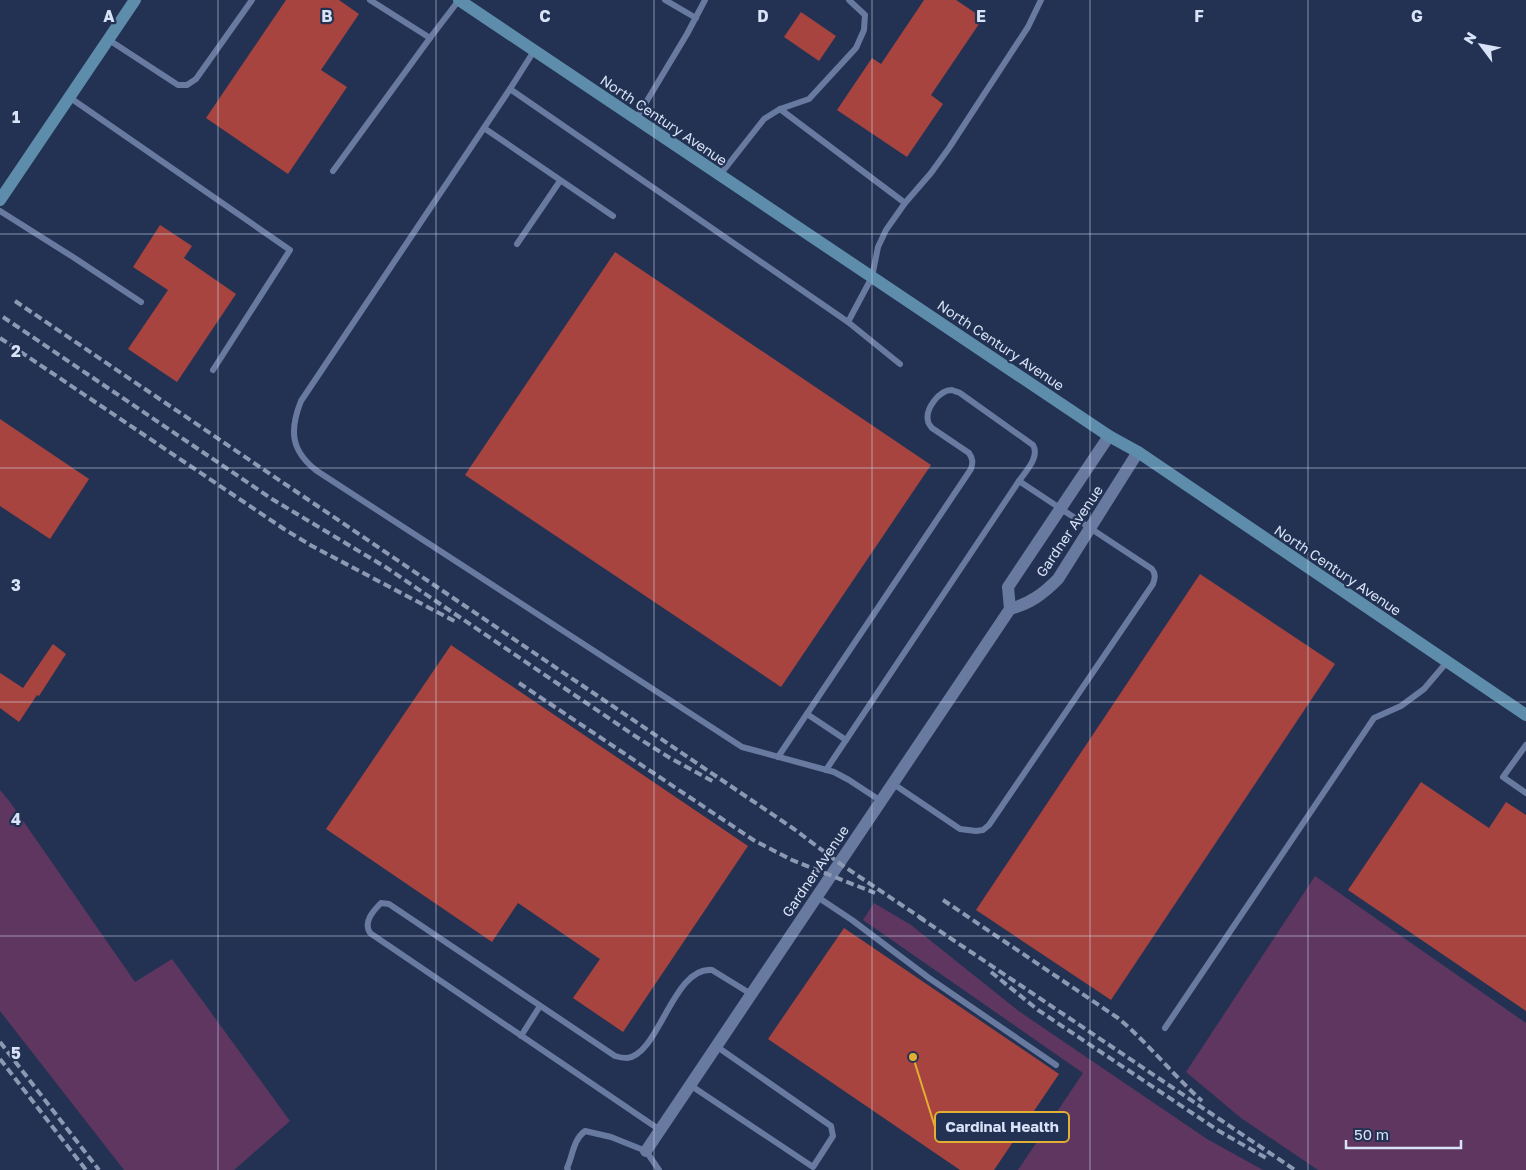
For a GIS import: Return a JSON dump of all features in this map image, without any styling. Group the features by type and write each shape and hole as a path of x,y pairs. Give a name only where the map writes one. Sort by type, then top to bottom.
{"street":[{"path":"0,200 135,0"},
{"name":"North Century Avenue","path":"465,2 872,277 1110,436 1138,452 1526,715"},
{"name":"Gardner Avenue","path":"646,1151 1010,609 1008,587 1110,436"},
{"name":"Gardner Avenue","path":"1010,609 1024,605 1043,594 1058,579 1138,452"}],"lane":[{"path":"108,40 178,85 187,85 196,79 252,0"},
{"path":"370,0 430,38"},
{"path":"665,0 696,18"},
{"path":"636,119 705,0"},
{"path":"720,175 764,119 780,109 810,98 856,48 864,30 865,15 849,0"},
{"path":"848,322 872,277 878,246 886,230 949,148 1028,27 1041,0"},
{"path":"333,171 430,38 465,2"},
{"path":"534,50 510,89 301,401 295,415 293,428 295,442 300,454 317,471 742,747 826,770 849,780 880,801"},
{"path":"510,89 848,322 900,364"},
{"path":"69,98 290,250 213,370"},
{"path":"780,109 905,203"},
{"path":"484,128 613,216"},
{"path":"517,244 560,181"},
{"path":"0,211 141,302"},
{"path":"778,757 971,469 973,463 969,453 932,428 928,422 930,408 937,397 945,391 953,390 1033,445 1036,450 1035,457 826,770"},
{"path":"892,784 960,829 983,830 994,818 1153,584 1155,575 1152,569 1020,481"},
{"path":"1165,1028 1374,718 1401,706 1424,689 1447,662"},
{"path":"806,714 846,740"},
{"path":"1526,745 1504,777 1526,793"},
{"path":"816,896 929,978 1056,1065"},
{"path":"660,1130 370,934 368,930 369,917 380,903 389,904 615,1056 627,1058 643,1048 687,980 700,971 712,970 751,994"},
{"path":"521,1036 540,1006"},
{"path":"690,1085 813,1167 833,1136 831,1126 716,1046"},
{"path":"568,1170 574,1147 585,1131 611,1137 646,1151 659,1170"}],"shaded area":[{"path":"0,790 135,982 172,959 290,1121 234,1170 124,1170 0,1011"},
{"path":"1315,876 1526,1023 1526,1170 1318,1170 1241,1118 1186,1072"},
{"path":"874,903 911,925 1020,1012 1207,1139 1263,1170 1018,1170 1083,1073 863,920"}],"building":[{"path":"286,0 339,0 359,14 321,70 347,87 288,174 206,118"},
{"path":"924,0 956,0 983,18 931,95 943,104 907,157 837,110 872,58 881,64"},
{"path":"801,12 836,36 819,61 784,37"},
{"path":"160,225 192,246 184,258 236,294 177,382 128,349 168,290 133,267"},
{"path":"615,252 931,465 781,687 465,475"},
{"path":"0,419 89,479 50,539 0,506"},
{"path":"1200,574 1335,664 1111,1000 976,910"},
{"path":"53,644 66,654 39,696 37,695 19,722 0,708 0,673 23,688"},
{"path":"451,645 748,846 623,1032 573,998 600,959 518,903 492,942 326,829"},
{"path":"1421,782 1489,828 1506,802 1526,815 1526,1011 1348,890"},
{"path":"844,928 1059,1074 994,1170 960,1170 768,1039"}],"railway":[{"path":"15,301 794,829 839,863 924,920"},
{"path":"3,317 272,499 387,568 635,736 714,782"},
{"path":"0,338 284,529 312,546 458,623"},
{"path":"519,683 755,841 792,860 875,893"},
{"path":"943,900 1118,1018 1202,1101"},
{"path":"919,917 1295,1170"},
{"path":"991,972 1038,1010 1219,1131 1266,1158"},
{"path":"0,1042 99,1170"},
{"path":"0,1059 86,1170"}],"place":[{"name":"Cardinal Health","path":"913,1057"}]}
